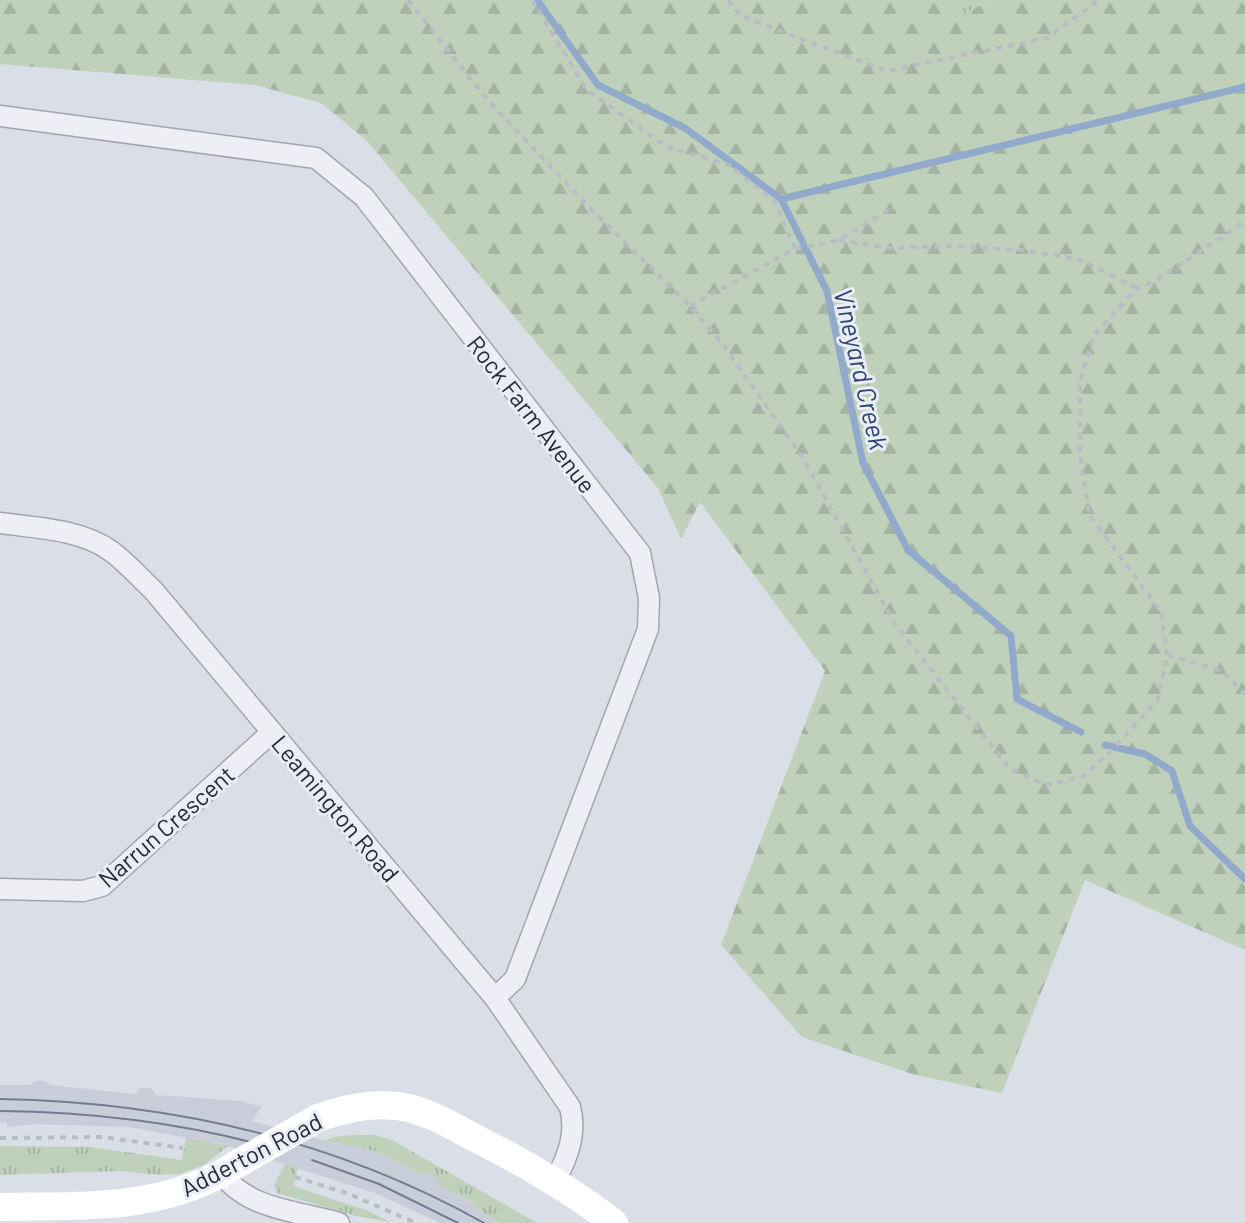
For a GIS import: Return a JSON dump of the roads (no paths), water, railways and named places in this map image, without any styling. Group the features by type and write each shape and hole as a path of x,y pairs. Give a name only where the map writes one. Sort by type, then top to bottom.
{"main road":[{"name":"Adderton Road","path":"0,1207 34,1215 187,1191 318,1118 353,1107 374,1105 399,1106 423,1112 555,1181 614,1223"}],"street":[{"name":"Rock Farm Avenue","path":"0,116 316,158 364,197 640,553 649,598 648,629 515,979 495,998"},
{"name":"Leamington Road","path":"0,523 86,538 109,549 153,590 495,998 570,1107 573,1137 555,1181"},
{"name":"Narrun Crescent","path":"0,889 83,891 102,886 272,732"},
{"path":"231,1169 232,1187 247,1198 339,1223"}],"waterway":[{"name":"Vineyard Creek","path":"537,0 598,85 685,128 781,199 827,291 863,463 908,550 1011,636 1017,699 1081,732"},
{"path":"781,199 1245,87"},
{"name":"Vineyard Creek","path":"1105,745 1145,754 1172,771 1190,826 1245,879"}],"tram line":[{"path":"0,1099 127,1108 189,1117 250,1131 369,1169 484,1223"},
{"path":"0,1111 138,1120 273,1148"},
{"path":"312,1160 379,1184 458,1223"}]}
